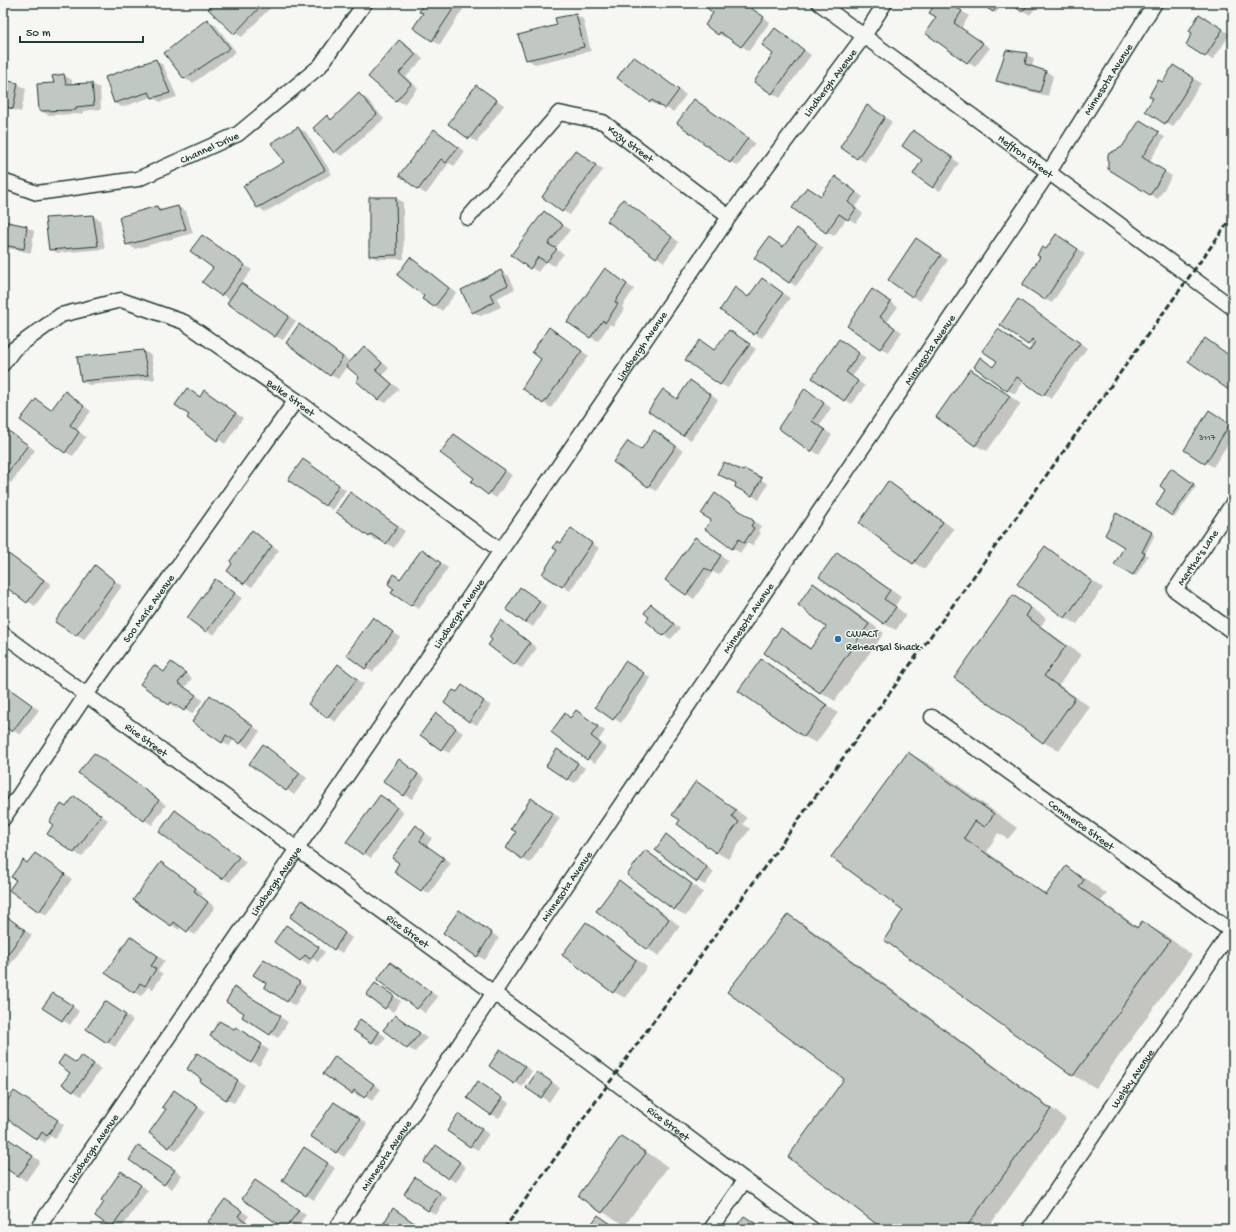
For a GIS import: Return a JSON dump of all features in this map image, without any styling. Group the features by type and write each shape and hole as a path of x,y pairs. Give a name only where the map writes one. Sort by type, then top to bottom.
{"street":[{"name":"Channel Drive","path":"3,181 37,193 138,179 238,134 320,66 364,3"},
{"name":"Heffron Street","path":"819,3 1233,308"},
{"name":"Lindbergh Avenue","path":"37,1229 729,217 864,36 885,3"},
{"name":"Minnesota Avenue","path":"336,1229 1049,172 1155,3"},
{"name":"Kozy Street","path":"468,218 559,113 603,122 729,217"},
{"name":"Belke Street","path":"3,364 14,349 61,315 121,300 184,322 296,400 501,551"},
{"name":"Soo Marie Avenue","path":"3,819 86,695 296,400"},
{"name":"Martha's Lane","path":"1233,503 1175,590 1233,632"},
{"name":"Rice Street","path":"3,634 611,1079 812,1229"},
{"name":"Commerce Street","path":"932,718 1232,930"},
{"name":"Welsby Avenue","path":"1030,1229 1232,930"},
{"path":"711,1229 745,1180"}],"building":[{"path":"214,3 264,3 234,34 208,9"},
{"path":"424,3 457,3 432,41 413,28 423,13 419,12"},
{"path":"701,3 744,3 764,17 741,47 720,32 718,35 705,25 713,13"},
{"path":"936,3 950,3 962,11 954,23 983,43 967,63 925,33 936,17 929,13"},
{"path":"979,3 999,3 993,12"},
{"path":"1010,3 1029,3 1022,12"},
{"path":"576,14 584,47 526,60 518,35 557,25 555,18"},
{"path":"1199,14 1223,29 1205,57 1186,45 1192,33 1189,31"},
{"path":"207,19 230,48 184,79 164,53"},
{"path":"775,28 804,50 772,94 754,82 773,54 762,45"},
{"path":"399,40 416,54 399,73 411,84 396,101 368,77"},
{"path":"1006,50 1027,53 1025,64 1046,71 1040,92 996,81"},
{"path":"633,56 679,90 665,109 652,100 650,102 617,78"},
{"path":"156,59 170,93 152,98 149,92 114,103 105,77"},
{"path":"1173,65 1194,78 1165,124 1145,111 1153,98 1149,96 1158,80 1163,82"},
{"path":"64,74 66,84 92,83 94,105 76,107 76,110 39,111 37,84 54,83 52,76"},
{"path":"3,80 18,83 13,109 3,106"},
{"path":"476,85 497,100 469,139 448,124"},
{"path":"359,93 377,114 334,153 313,128 327,115 331,120"},
{"path":"694,99 748,138 730,163 677,123"},
{"path":"867,105 885,117 857,159 840,147"},
{"path":"1140,120 1159,132 1142,157 1165,171 1150,195 1108,169 1108,154 1122,147"},
{"path":"298,127 325,170 257,208 243,186 284,162 271,143"},
{"path":"434,129 458,147 446,163 441,159 418,190 399,175"},
{"path":"913,130 953,158 933,188 913,174 922,160 902,146"},
{"path":"575,150 596,165 562,212 542,197"},
{"path":"835,176 856,192 848,202 856,209 848,220 839,214 826,233 792,208 807,187 821,196"},
{"path":"369,197 396,197 397,255 369,256"},
{"path":"623,199 672,237 656,258 607,221"},
{"path":"157,206 159,211 178,206 186,229 126,245 119,217"},
{"path":"544,211 563,225 548,244 557,249 546,262 538,257 530,269 511,255"},
{"path":"93,215 98,246 49,250 45,218"},
{"path":"3,221 27,226 24,249 3,245"},
{"path":"797,228 817,243 789,283 754,258 769,237 783,247"},
{"path":"1056,234 1078,249 1045,300 1022,285 1040,257 1037,255 1042,247 1046,249"},
{"path":"202,235 245,265 221,296 202,282 213,268 190,251"},
{"path":"916,238 941,255 912,297 888,280"},
{"path":"410,257 449,288 434,307 422,299 424,296 397,275"},
{"path":"605,268 627,284 615,302 618,304 605,323 603,320 590,338 567,322"},
{"path":"501,270 508,285 490,294 494,302 472,313 461,290"},
{"path":"762,278 783,293 754,335 720,310 735,287 748,297"},
{"path":"241,283 289,316 275,337 227,303"},
{"path":"872,289 891,302 880,317 895,328 880,349 847,326"},
{"path":"1018,299 1080,343 1043,396 1017,377 1007,391 974,367 980,357 993,367 997,361 982,351 998,329 1029,351 1035,342 1032,339 1028,345 1000,325"},
{"path":"299,324 343,357 330,376 286,343"},
{"path":"549,327 582,351 543,404 522,388 541,359 532,352"},
{"path":"729,330 750,344 720,385 685,360 700,340 714,350"},
{"path":"1205,338 1233,358 1233,393 1188,361"},
{"path":"839,339 859,353 846,372 858,381 844,401 812,378"},
{"path":"364,346 382,363 376,370 392,384 378,400 356,381 359,377 346,366"},
{"path":"143,350 148,375 81,381 77,357"},
{"path":"970,369 1010,396 975,446 936,417"},
{"path":"690,380 711,395 683,436 648,411 663,389 677,399"},
{"path":"187,388 200,397 204,390 236,413 217,441 187,418 189,415 175,405"},
{"path":"805,388 824,403 812,421 825,430 811,452 778,428"},
{"path":"65,391 84,406 70,425 79,432 65,453 20,420 36,399 51,410"},
{"path":"1209,410 1230,424 1205,464 1184,450"},
{"path":"7,430 28,445 3,479 3,436"},
{"path":"654,430 676,446 648,487 613,462 628,441 641,450"},
{"path":"454,434 505,470 488,495 471,482 474,478 440,453"},
{"path":"303,459 339,485 325,506 288,480"},
{"path":"724,462 743,471 744,469 762,478 752,496 735,487 736,483 717,474"},
{"path":"1171,468 1194,484 1172,516 1156,505 1165,490 1160,486"},
{"path":"888,481 943,522 913,564 859,523"},
{"path":"350,492 398,526 386,544 371,534 369,537 336,512"},
{"path":"715,493 754,521 751,526 754,528 744,543 739,539 732,549 705,529 711,520 701,514"},
{"path":"1116,513 1152,532 1142,552 1145,553 1133,575 1114,565 1124,547 1105,535"},
{"path":"571,528 592,543 562,587 542,574 557,550 553,548 557,541 561,543"},
{"path":"252,530 272,546 244,584 227,571 232,564 230,561"},
{"path":"695,537 721,555 711,572 705,568 686,595 665,580"},
{"path":"1045,546 1092,581 1065,618 1017,584"},
{"path":"422,549 441,563 411,606 391,593 394,589 388,584 394,574 400,579"},
{"path":"3,550 44,580 27,603 3,585"},
{"path":"837,552 890,590 884,599 896,607 884,624 819,577"},
{"path":"95,565 115,581 76,636 55,622"},
{"path":"215,579 235,593 206,632 187,618"},
{"name":"CWACT Rehearsal Shack","path":"813,583 869,624 820,693 764,653 781,628 810,649 826,627 798,605"},
{"path":"520,587 540,601 525,623 506,609"},
{"path":"1013,595 1031,608 1026,616 1066,646 1044,676 1075,698 1043,743 954,678"},
{"path":"651,604 674,624 663,636 646,621 649,617 644,613"},
{"path":"373,617 393,632 365,669 346,655"},
{"path":"501,620 530,643 514,665 488,645 492,640 489,637"},
{"path":"761,659 827,705 804,737 738,691"},
{"path":"625,661 644,673 613,720 595,707"},
{"path":"171,662 186,673 178,683 196,695 184,711 171,702 169,705 140,684 154,665 164,672"},
{"path":"338,664 357,679 327,718 308,704"},
{"path":"462,685 484,701 469,722 444,703 453,690 457,692"},
{"path":"7,687 32,705 12,732 3,725 3,694"},
{"path":"210,695 253,726 240,744 226,735 222,743 192,722"},
{"path":"576,710 598,726 591,736 600,743 587,760 551,732 565,713 570,718"},
{"path":"436,713 456,728 441,750 420,735"},
{"path":"263,744 300,773 286,791 249,764"},
{"path":"557,749 578,763 567,780 546,766"},
{"path":"908,752 994,814 985,827 975,821 964,838 1046,895 1066,866 1084,880 1079,887 1137,928 1142,921 1170,941 1073,1076 884,940 903,910 831,857"},
{"path":"94,753 159,800 144,821 78,773"},
{"path":"399,759 418,774 404,796 383,781"},
{"path":"696,781 736,810 732,816 739,822 716,853 677,824 680,820 672,815"},
{"path":"380,795 397,807 363,855 346,842"},
{"path":"74,796 101,815 74,853 47,834 53,825 49,822 61,804 66,807"},
{"path":"531,798 553,813 522,859 506,848 516,832 511,829"},
{"path":"175,810 239,857 222,879 159,832"},
{"path":"416,825 425,833 420,841 444,858 421,891 394,872 399,863 392,858"},
{"path":"666,834 707,867 697,882 655,850"},
{"path":"645,850 692,884 674,910 627,875"},
{"path":"35,853 65,874 39,912 9,890 16,880 11,877 23,860 27,863"},
{"path":"161,862 196,888 194,891 208,902 187,932 174,922 171,926 133,900"},
{"path":"619,880 669,919 647,950 596,911"},
{"path":"302,900 345,933 334,950 290,917"},
{"path":"459,910 492,933 477,957 443,933"},
{"path":"3,914 25,930 3,961"},
{"path":"788,914 1051,1109 965,1229 883,1229 788,1157 844,1079 727,992"},
{"path":"586,922 636,960 613,993 562,955"},
{"path":"286,925 319,947 310,959 305,955 300,961 274,942"},
{"path":"130,936 158,956 151,966 156,969 145,986 140,983 134,993 105,973"},
{"path":"264,959 300,982 287,1002 264,987 266,983 253,975"},
{"path":"390,962 431,992 417,1009 377,980"},
{"path":"375,983 394,996 385,1009 366,995"},
{"path":"234,987 281,1016 270,1035 242,1017 244,1013 226,1002"},
{"path":"53,993 73,1006 62,1021 42,1008"},
{"path":"105,1001 126,1015 107,1043 86,1029"},
{"path":"395,1015 420,1033 407,1049 383,1030"},
{"path":"360,1019 379,1032 372,1043 353,1030"},
{"path":"219,1021 234,1029 236,1027 262,1044 251,1063 210,1036"},
{"path":"500,1049 525,1066 514,1084 489,1066"},
{"path":"197,1053 238,1080 226,1100 200,1082 201,1079 187,1069"},
{"path":"64,1055 76,1063 81,1055 94,1064 73,1092 62,1084 70,1073 58,1064"},
{"path":"335,1056 374,1084 364,1098 354,1090 352,1094 323,1074"},
{"path":"537,1072 552,1082 541,1098 526,1088"},
{"path":"478,1081 502,1098 491,1115 467,1098"},
{"path":"174,1090 198,1107 169,1148 149,1133 166,1109 162,1107"},
{"path":"14,1091 58,1120 47,1136 42,1132 37,1140 3,1116 3,1107"},
{"path":"334,1102 360,1119 336,1153 310,1136"},
{"path":"458,1114 482,1129 470,1147 447,1131"},
{"path":"3,1135 33,1156 18,1177 3,1166"},
{"path":"621,1136 646,1153 602,1213 578,1196"},
{"path":"436,1145 460,1162 448,1179 424,1162"},
{"path":"138,1146 175,1170 164,1185 129,1160"},
{"path":"304,1147 328,1163 306,1196 282,1181"},
{"path":"121,1171 141,1185 111,1228 95,1216 104,1202 101,1200"},
{"path":"415,1177 440,1193 428,1211 404,1194"},
{"path":"255,1180 299,1210 285,1229 242,1199"},
{"path":"225,1199 242,1211 238,1216 256,1229 217,1229 208,1222"},
{"path":"393,1208 417,1225 414,1229 386,1229 382,1226"},
{"path":"598,1215 618,1229 588,1229"},
{"path":"744,1216 764,1229 734,1229"}],"railway":[{"path":"504,1229 1233,216"}],"place":[{"name":"CWACT Rehearsal Shack","path":"838,639"}]}
